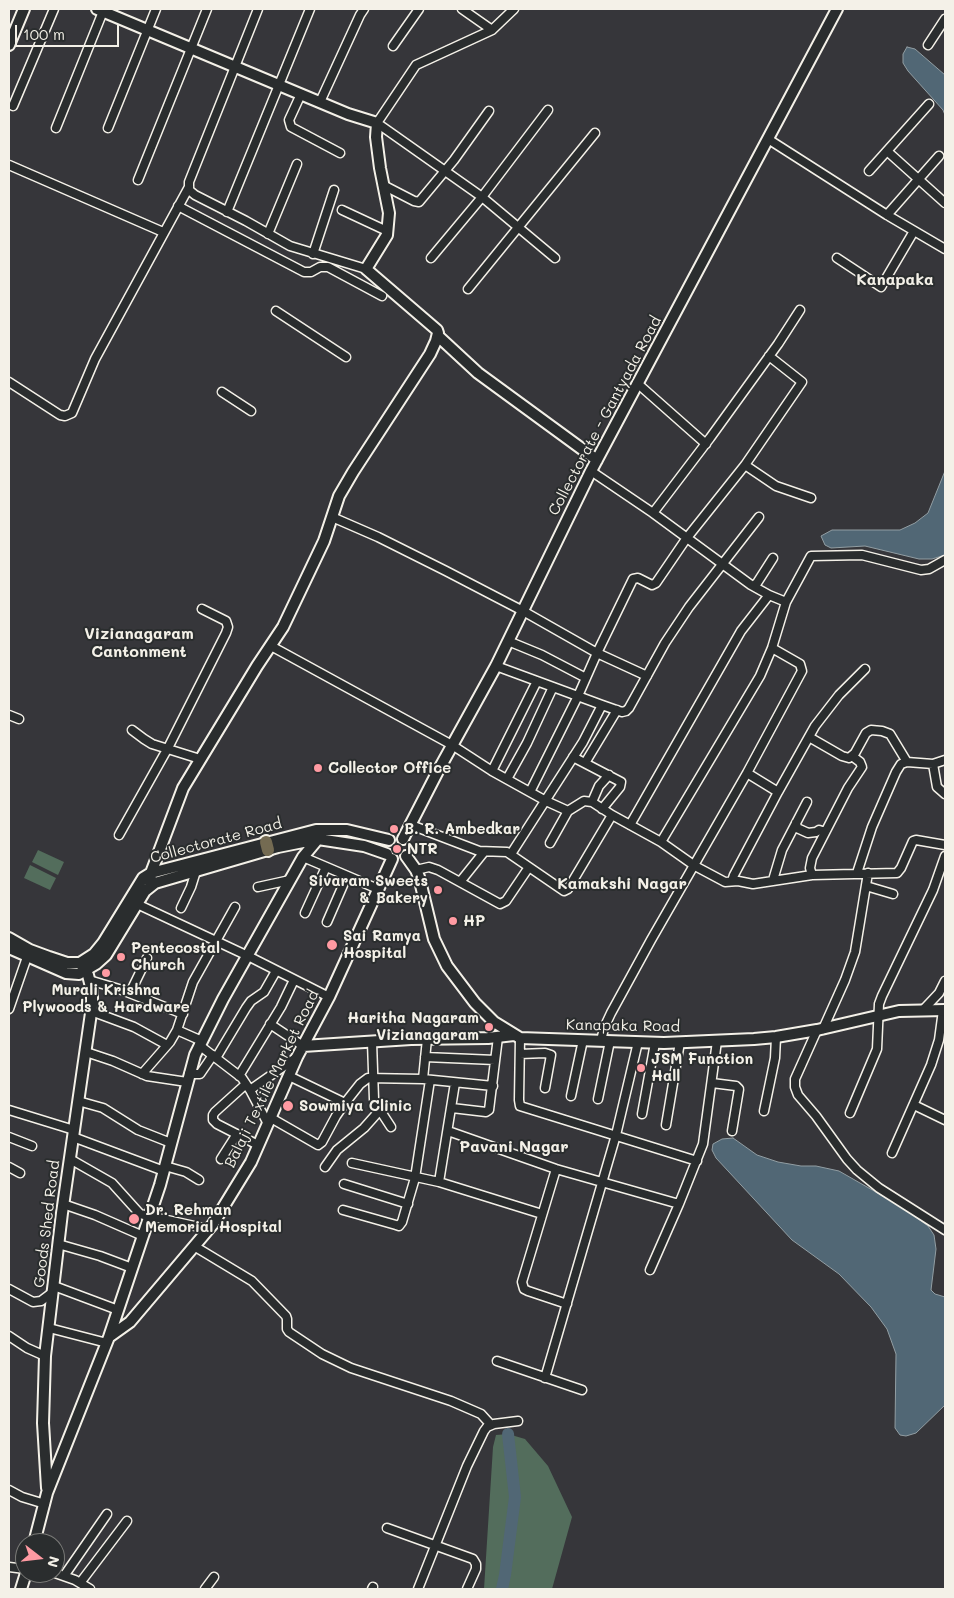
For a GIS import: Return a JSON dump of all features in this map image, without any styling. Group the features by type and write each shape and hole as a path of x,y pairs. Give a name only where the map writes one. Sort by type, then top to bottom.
{"street":[{"path":"9,45 24,9"},
{"path":"13,106 54,9"},
{"path":"108,128 156,9"},
{"path":"138,180 207,9"},
{"path":"9,382 60,415 65,416 72,413 95,359 189,187 189,182 258,9"},
{"path":"228,212 310,9"},
{"path":"320,102 364,9"},
{"path":"393,46 419,9"},
{"path":"366,270 387,236 389,213 376,137 377,123 416,65 492,30 514,9"},
{"name":"Collectorate - Gantyada Road","path":"404,839 452,745 496,666 591,471 838,9"},
{"path":"56,128 102,10 348,114 377,123 482,197 555,258"},
{"path":"467,10 492,30"},
{"path":"928,45 945,18"},
{"path":"301,94 289,120 290,128 340,153"},
{"path":"869,171 928,104"},
{"path":"431,258 482,197 548,110"},
{"path":"384,185 418,202 445,171 489,111"},
{"path":"468,289 595,132"},
{"path":"768,139 945,250"},
{"path":"887,151 945,203"},
{"path":"887,215 939,156"},
{"path":"268,234 297,164"},
{"path":"9,165 163,232"},
{"path":"150,887 151,873 183,788 283,627 310,571 339,496 430,354 438,336 437,330 366,270 290,246 192,194 189,187"},
{"path":"313,254 334,190"},
{"path":"178,206 304,272 310,272 320,267 328,267 382,296"},
{"path":"342,210 387,231"},
{"path":"837,258 881,287 914,231"},
{"path":"276,310 346,357"},
{"path":"653,513 706,444 800,310"},
{"path":"438,336 478,373 597,460"},
{"path":"530,792 633,579 637,577 652,585 655,584 686,539 744,465 802,382 769,356"},
{"path":"638,384 706,444"},
{"path":"222,392 251,411"},
{"path":"744,465 776,486 811,498"},
{"path":"591,471 653,513 686,539 753,586 786,602"},
{"path":"332,517 378,537 523,611 597,652 647,676"},
{"path":"496,666 624,712 629,708 665,643 689,607 759,517"},
{"path":"661,842 745,702 772,648 786,602 812,555 862,555 921,570 930,569 945,560"},
{"path":"753,586 757,583 773,558"},
{"path":"630,825 741,631 769,595"},
{"path":"120,835 167,749 228,628 224,619 202,610"},
{"path":"508,641 542,655 586,678"},
{"path":"271,646 452,745 492,771 568,811"},
{"path":"598,1099 605,1041 604,1028 611,1013 747,773 802,671 800,664 772,648"},
{"path":"732,882 778,792 815,726 839,695 865,669"},
{"path":"492,771 537,681"},
{"path":"507,779 527,743 553,687"},
{"path":"511,854 573,757 602,705"},
{"path":"585,763 616,710"},
{"path":"9,715 19,719"},
{"path":"132,730 144,739 167,749 200,759"},
{"path":"809,737 847,758 852,756 866,733 871,730 882,731 890,734 907,762"},
{"path":"812,875 810,868 812,858 848,788 862,767 860,762 852,756"},
{"path":"573,757 620,781 621,785 602,809"},
{"path":"857,873 872,827 896,772 902,764 907,762 933,764 945,760"},
{"path":"933,764 937,787 945,794"},
{"path":"747,773 778,792"},
{"path":"592,802 599,786 609,775"},
{"path":"550,843 568,811 584,801 592,802 661,842 695,866 721,880 732,882 753,884 812,875 899,871 913,841 945,845"},
{"path":"774,880 782,850 806,802"},
{"path":"410,825 484,852 502,851 511,854 561,890 566,891 612,815"},
{"path":"796,823 797,828 808,833 820,830 825,832"},
{"name":"Collectorate Road","path":"85,971 106,955 145,891 155,882 196,871 316,830 347,830 389,840 396,837 404,839"},
{"path":"364,846 365,834"},
{"name":"Collectorate Road","path":"85,971 143,878 151,873 267,846 318,839 364,846 390,856"},
{"name":"Goods Shed Road","path":"37,1533 48,1493 108,1340 143,1236 195,1055 290,880 303,858 318,839"},
{"path":"404,839 408,845 406,856 416,870 434,940 447,966 475,1003 494,1022 524,1038 520,1054 518,1100 520,1106 697,1161"},
{"path":"389,840 386,846 390,856 400,859 406,856"},
{"path":"460,882 484,852"},
{"name":"Balaji Textile Market Road","path":"108,1340 130,1322 208,1230 251,1162 297,1057 329,997 378,889 390,856"},
{"path":"850,1113 877,1049 878,1016 882,996 933,890 945,856"},
{"path":"303,858 378,889"},
{"path":"305,913 326,867"},
{"path":"416,870 434,868 496,903 503,904 529,867"},
{"path":"181,908 196,871"},
{"path":"868,873 854,952 845,980 795,1080 795,1087 798,1095 857,1170 879,1188 945,1230"},
{"path":"327,922 347,876"},
{"path":"258,887 290,880"},
{"path":"866,886 893,894"},
{"path":"137,904 248,956 329,997"},
{"path":"142,1074 167,1045 177,1030 193,982 235,907"},
{"path":"9,938 30,950 66,963 130,993 183,1014"},
{"path":"9,948 66,973 79,974 85,971"},
{"path":"9,1009 27,957"},
{"path":"130,993 147,958"},
{"path":"86,1052 160,1079 188,1078 200,1074 215,1056 251,1001 264,992 276,970"},
{"name":"Goods Shed Road","path":"48,1493 44,1423 45,1356 58,1244 92,1011 92,991 85,971"},
{"path":"239,1076 294,980"},
{"path":"923,1010 939,993 945,980"},
{"path":"892,1153 936,1051 944,1010"},
{"name":"Kanapaka Road","path":"303,1046 498,1037 655,1043 717,1041 776,1037 899,1011 944,1010"},
{"path":"92,1011 134,1027 167,1045"},
{"path":"270,1024 303,1046"},
{"path":"177,1030 200,1043 239,1076 269,1121 318,1144 322,1142 345,1103 365,1079 373,1077 426,1079 492,1086"},
{"path":"452,1108 488,1111 498,1037"},
{"path":"764,1111 775,1058 776,1037"},
{"path":"343,1210 399,1226 402,1222 415,1178 426,1079 425,1057 427,1039"},
{"path":"571,1096 583,1040"},
{"path":"650,1270 697,1161 705,1136 717,1041"},
{"path":"372,1042 374,1099 391,1127"},
{"path":"545,1378 616,1135 638,1042"},
{"path":"666,1125 680,1042"},
{"path":"642,1114 655,1043"},
{"path":"520,1054 545,1052 551,1055 545,1088"},
{"path":"258,1145 217,1124 213,1118 223,1104 297,1057"},
{"path":"425,1057 495,1060"},
{"path":"289,1076 345,1103"},
{"path":"439,1182 455,1083"},
{"path":"712,1083 736,1086 739,1089 732,1131"},
{"path":"78,1101 103,1108 138,1130 171,1143"},
{"path":"914,1105 945,1120"},
{"path":"9,1110 164,1168 186,1172 199,1180"},
{"path":"325,1167 337,1150 364,1128 380,1110"},
{"path":"448,1131 556,1169 679,1204"},
{"path":"221,1159 238,1134"},
{"path":"9,1137 32,1146"},
{"path":"70,1159 112,1183 137,1213 208,1230"},
{"path":"352,1163 439,1182 542,1214"},
{"path":"9,1167 20,1173"},
{"path":"556,1169 522,1282 528,1291 566,1304"},
{"path":"344,1184 408,1204"},
{"path":"64,1204 143,1236"},
{"path":"58,1244 100,1256 132,1268"},
{"path":"194,1246 252,1281 286,1316 289,1332 322,1354 351,1368 451,1401 481,1414 491,1425"},
{"path":"9,1290 33,1302 41,1301 53,1289 118,1310"},
{"path":"49,1328 108,1340"},
{"path":"9,1336 27,1348 45,1356"},
{"path":"497,1361 582,1390"},
{"path":"418,1589 467,1466 484,1431 491,1425 518,1420"},
{"path":"9,1490 22,1497 45,1504"},
{"path":"9,1498 22,1497"},
{"path":"65,1575 107,1514"},
{"path":"80,1583 127,1521"},
{"path":"387,1528 473,1558 476,1569 467,1589"},
{"path":"65,1576 90,1589"},
{"path":"205,1589 214,1577"}],"green space":[{"path":"38,850 64,862 58,875 32,862"},
{"path":"30,865 56,878 50,890 24,878"},
{"path":"508,1434 525,1439 548,1466 572,1517 552,1589 484,1589 493,1447 496,1435"}],"water":[{"path":"907,47 915,49 945,75 945,115 943,110 903,63 903,54"},
{"path":"945,471 945,555 932,559 919,559 865,546 831,548 825,545 821,536 832,530 900,530 915,523 928,513"},
{"path":"733,1138 757,1155 778,1162 801,1166 816,1166 839,1171 902,1207 928,1226 934,1235 936,1249 931,1290 935,1294 945,1297 945,1405 916,1433 906,1436 900,1435 895,1428 896,1354 887,1329 871,1307 839,1274 792,1240 716,1158 712,1150 713,1144 722,1139"}],"waterway":[{"path":"502,1589 515,1497 508,1434"}],"place":[{"name":"Collector Office","path":"318,768"},
{"name":"B. R. Ambedkar","path":"394,829"},
{"name":"NTR","path":"397,849"},
{"name":"Sivaram Sweets & Bakery","path":"438,890"},
{"name":"HP","path":"453,921"},
{"name":"Sai Ramya Hospital","path":"332,945"},
{"name":"Pentecostal Church","path":"121,957"},
{"name":"Murali Krishna Plywoods & Hardware","path":"106,973"},
{"name":"Haritha Nagaram Vizianagaram","path":"489,1027"},
{"name":"JSM Function Hall","path":"641,1068"},
{"name":"Sowmiya Clinic","path":"288,1106"},
{"name":"Dr. Rehman Memorial Hospital","path":"134,1219"}],"district":[{"name":"Kanapaka","path":"895,280"},
{"name":"Vizianagaram Cantonment","path":"139,643"},
{"name":"Kamakshi Nagar","path":"622,884"},
{"name":"Pavani Nagar","path":"514,1147"}]}
